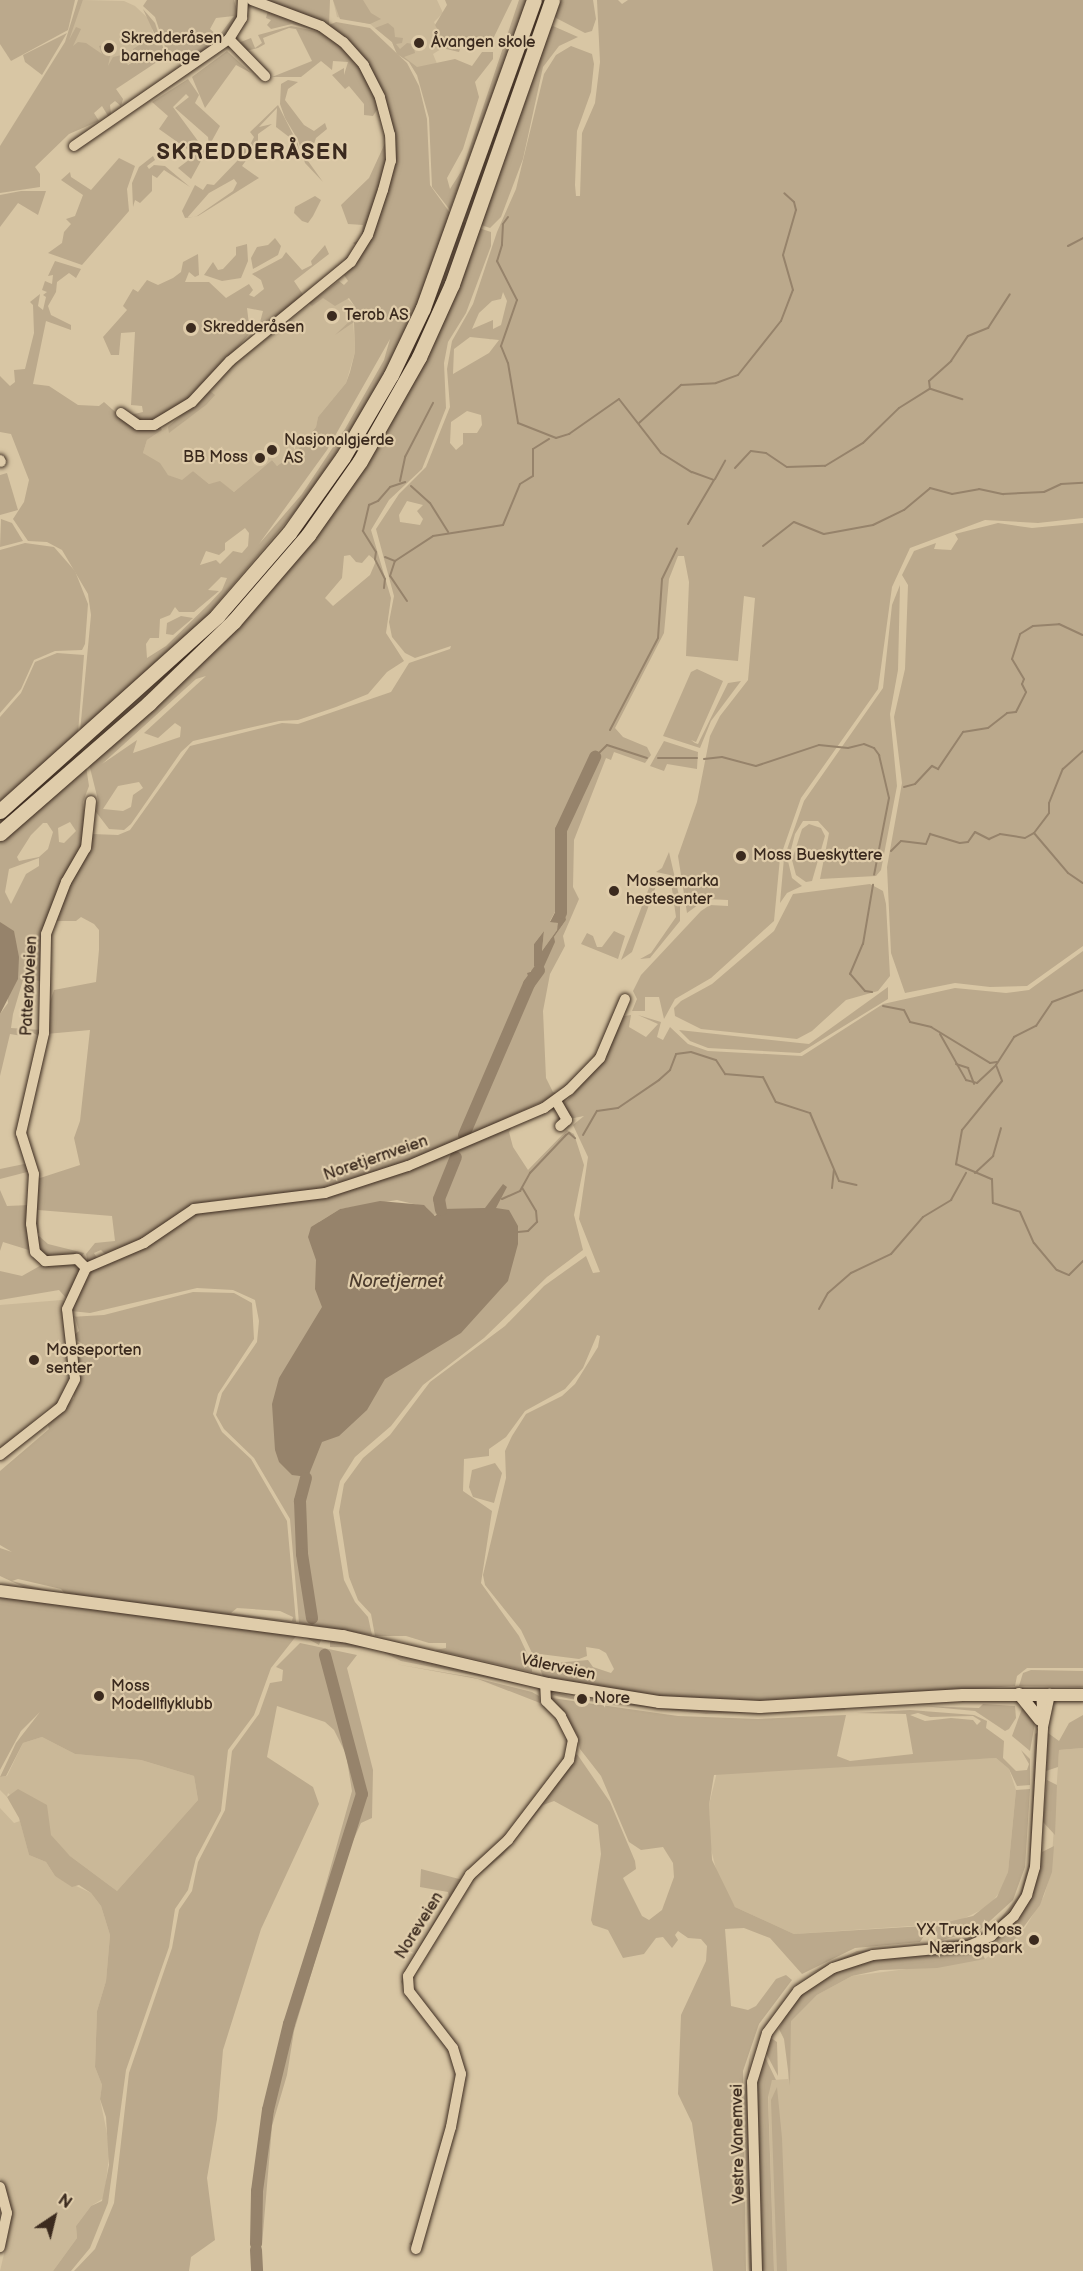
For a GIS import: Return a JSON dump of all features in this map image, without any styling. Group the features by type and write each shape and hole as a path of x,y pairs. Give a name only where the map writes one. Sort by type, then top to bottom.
{"highway":[{"path":"0,811 217,616 315,499 391,375 455,228 534,0"},
{"path":"0,833 94,751 233,622 308,535 386,419 435,323 477,216 552,0"}],"main road":[{"name":"Vålerveien","path":"0,1581 32,1595"},
{"name":"Vålerveien","path":"0,1591 291,1628 390,1646 545,1683 659,1702 732,1707 1019,1694 1083,1695"},
{"path":"1019,1694 1042,1723"}],"street":[{"path":"74,146 229,39 242,18 243,0"},
{"path":"122,413 134,423 148,426 166,421 192,402 230,361 351,262 368,235 383,190 391,161 390,135 377,89 364,65 343,42 321,26 252,0"},
{"path":"229,39 265,76"},
{"name":"Patterødveien","path":"86,1268 77,1259 45,1261 35,1252 31,1224 34,1174 21,1133 44,1033 46,934 66,882 86,848 91,801"},
{"name":"Noretjernveien","path":"86,1268 144,1243 194,1209 325,1193 408,1166 514,1125 556,1101 604,1052 625,999"},
{"path":"556,1101 567,1120 560,1126"},
{"path":"0,1455 61,1407 69,1395 75,1373 67,1308 86,1268"},
{"name":"Noreveien","path":"416,2249 451,2127 461,2074 453,2048 409,1991 408,1976 470,1875 508,1840 569,1760 573,1740 561,1716 546,1701 545,1683"},
{"name":"Vestre Vanemvei","path":"757,2271 751,2089 758,2051 767,2033 798,1991 833,1968 873,1955 968,1946 991,1936 1014,1916 1027,1895 1035,1867 1042,1723 1046,1694"},
{"path":"0,2187 7,2213 0,2247"}],"shaded area":[{"path":"0,0 75,0 68,30 11,61 0,44"},
{"path":"78,0 83,0 69,40 76,27 81,29 73,46 78,42 86,43 102,54 99,46 113,42 108,66 113,57 122,55 128,65 136,60 133,49 155,35 143,9 155,23 166,56 116,89 123,99 121,106 115,101 110,105 111,114 108,116 102,106 94,113 99,121 69,134 35,167 40,174 40,187 0,193 0,146 65,42"},
{"name":"Skredderåsen barnehage","path":"83,0 124,1 135,6 151,21 155,46 100,83 64,50"},
{"path":"147,0 234,0 238,14 226,36 187,63 173,59 166,50 155,17 143,6","holes":["234,16 217,35 210,29 216,18"]},
{"path":"266,0 330,0 329,25 336,22 370,28 407,63 419,86 427,119 430,185 450,213 438,255 400,344 359,420 305,500 203,620 80,732 91,615 88,594 62,550 47,542 28,541 13,519 24,502 29,480 11,434 0,432 0,376 10,386 15,382 14,370 25,369 34,333 33,305 30,302 40,294 38,306 43,310 46,297 43,295 47,292 42,290 45,281 52,284 53,275 48,276 55,261 81,269 76,278 69,273 57,282 56,292 48,306 51,315 71,325 71,330 46,321 33,384 49,386 78,405 99,406 104,402 121,417 160,426 162,430 147,440 143,453 160,463 168,475 182,480 193,471 209,484 220,481 234,492 272,460 277,466 296,452 316,427 318,417 346,383 355,352 354,322 335,335 353,318 356,308 349,298 335,306 323,298 312,306 309,303 339,281 344,285 348,281 344,275 351,268 393,166 373,74 305,15","holes":["390,339 384,360 345,429 302,494 259,544 327,450","245,528 249,533 248,546 242,553 233,551 220,564 216,560 200,565 206,551 219,555 225,550 225,543","221,577 227,578 222,590 210,603 166,646 147,658 146,644 150,638 159,638 160,619 170,615 175,607 179,612 194,612 219,591 208,590"]},
{"name":"Åvangen skole","path":"333,0 437,0 443,13 434,22 446,46 433,54 438,66 417,75 409,62 397,54 392,42 370,24 337,17"},
{"path":"333,0 363,0 371,13 381,19 370,24 340,19"},
{"path":"445,0 512,0 492,41 480,47 473,41 462,44 459,52 442,48 446,46 435,25 447,5"},
{"path":"519,0 527,0 450,210 432,187 429,118 417,75 409,62 397,54 392,42 375,28 388,23 394,28 395,37 403,38 402,43 396,44 400,49 407,43 413,44 415,53 404,57 417,67 455,59 472,66 482,52 493,52 493,59 475,82 479,97 463,149 447,178 450,189 462,170"},
{"path":"559,0 593,0 596,19 592,31 585,33 556,18 554,14"},
{"path":"597,0 618,0 622,4 628,0 1083,0 1083,518 1038,523 985,520 910,548 892,587 878,689 801,798 780,858 774,921 711,978 675,999 664,1019 659,997 645,997 645,1011 632,1011 637,999 633,991 641,975 701,911 710,905 728,906 728,900 706,899 687,913 678,856 697,802 710,736 720,716 748,680 755,598 744,596 738,661 686,656 689,582 684,556 678,556 669,579 664,633 615,728 623,737 647,747 651,755 645,763 614,752 611,760 606,758 574,840 573,887 579,899 563,936 565,946 550,974 543,1011 546,1078 553,1092 559,1094 424,1156 322,1190 212,1201 183,1210 148,1237 105,1254 101,1250 94,1253 97,1258 88,1263 86,1254 95,1243 115,1241 112,1216 38,1210 39,1233 34,1234 37,1179 80,1165 74,1138 80,1121 90,1030 46,1034 48,1008 54,990 96,982 99,950 99,930 94,924 81,917 76,921 52,921 92,834 118,835 130,830 190,746 282,723 298,724 391,692 409,663 450,649 451,646 415,658 405,653 392,637 389,622 394,596 376,529 399,494 426,467 450,407 447,369 452,341 473,304 497,232 516,189 544,74 556,55 571,46 592,54 594,64 591,92 577,131 575,185 576,196 580,196 582,133 595,103 600,62","holes":["503,292 507,301 501,325 493,329 493,320 472,329 479,313 492,301 501,299","470,337 499,340 489,353 453,374 454,349","467,411 481,415 482,425 477,433 463,433 463,444 456,450 450,443 451,422","407,501 423,505 417,511 423,519 420,525 400,522 399,515","563,897 566,920 554,937 537,982 530,971 538,970 534,966 534,944 544,931 542,951 557,930 559,923 550,921"]},
{"path":"268,10 281,13 335,38 369,79 378,108 373,116 364,115 364,104 349,86 345,89 332,75 344,68 344,75 348,62 333,61 332,70 321,61 301,77 272,77 312,61 296,29 289,28 263,38 265,44 258,48 246,51 238,43 251,38 255,48 262,43 258,35 291,26 320,32 292,24 271,29 267,25 271,20 266,18"},
{"path":"553,26 578,37 559,46 543,67 523,159 501,217 490,228 481,225 548,31"},
{"path":"67,33 42,75 25,62 23,55"},
{"path":"227,51 251,73 236,65 205,108 192,77"},
{"path":"188,79 199,95 195,103 220,126 191,179 178,168 209,145 208,137 175,108 189,97 186,94 173,107 198,141 190,151 159,129 168,116 152,102"},
{"path":"288,80 298,82 288,89 285,100 304,125 314,131 325,123 327,129 316,138 308,161 323,182 305,163 298,140 280,104 281,84"},
{"path":"513,85 515,88 474,211 466,209 506,93"},
{"path":"278,105 298,144 300,159 293,149 297,143 276,127 277,108 259,127 272,124 258,134 258,144 242,166 259,178 194,217 233,191 237,183 234,179 209,193 185,218 182,211 195,185 203,190 207,184 214,185 238,160 243,145 251,143 254,137 250,132"},
{"path":"386,141 389,156 385,175 364,239 356,245 353,243 361,239 363,225 348,224 341,205 369,178"},
{"path":"153,156 155,160 147,166 149,169 154,165 165,166 190,187 164,170 157,178 152,175 152,191 140,203 135,200 133,207 132,183 139,167"},
{"path":"119,158 135,166 127,189 129,211 82,265 48,253 62,243 64,232 71,224 66,219 75,216 83,195 61,180 70,172 71,177 91,190"},
{"path":"21,191 46,191 38,215 18,203 0,227 0,195"},
{"path":"315,196 321,200 313,216 308,223 302,221 294,213 295,207"},
{"path":"462,221 469,224 414,358 331,496 246,602 91,747 89,738 318,501"},
{"path":"479,228 491,232 491,246 466,313 448,342 444,363 446,408 422,469 389,500 371,530 391,598 386,633 404,661 387,672 368,694 336,707 298,720 279,721 193,741 181,752 131,824 124,830 109,829 96,812 98,800 89,764 231,635 330,518 382,439 421,368","holes":["350,555 356,562 362,563 369,555 376,561 370,575 333,606 325,598 342,578 344,556","206,676 144,733 158,738 175,723 181,727 180,737 133,753 137,740 102,764 196,679","139,782 143,788 133,795 131,807 123,811 103,809 118,786"]},
{"path":"275,238 281,246 278,255 253,269 251,258 257,247 268,245"},
{"path":"247,244 248,261 241,278 222,281 204,275 213,262 218,270 223,269 236,255 236,247"},
{"path":"325,245 329,254 294,281 304,296 263,330 259,326 263,311 247,308 250,333 196,395 148,424 130,415 143,412 142,406 131,405 135,332 121,333 119,355 111,355 103,337 127,310 123,306 133,289 138,292 147,280 158,285 173,278 181,272 183,262 198,254 199,275 195,277 189,272 185,282 209,282 226,298 249,284 253,290 249,295 254,297 264,289 261,280 252,274 282,258 286,252 302,270 312,265 311,261"},
{"path":"334,286 357,308 353,318 355,352 346,383 318,417 316,427 296,452 277,466 272,460 234,492 220,482 209,484 193,471 182,481 168,475 143,453 147,440 189,412 226,370"},
{"path":"209,390 215,395 206,405 169,433 168,427"},
{"path":"7,473 18,510 0,515 0,475"},
{"path":"1,519 12,523 23,541 0,547"},
{"path":"998,523 1032,528 1083,523 1083,946 1027,986 990,987 955,983 905,993 891,953 887,867 902,783 894,717 905,669 908,585 902,575 914,551 936,543 934,549 951,550 958,539 955,534"},
{"path":"25,543 54,547 75,571 88,604 85,644 82,650 55,651 34,660 21,689 0,713 0,550"},
{"path":"900,585 898,670 890,714 897,786 881,870 876,876 820,879 829,833 818,821 803,821 795,834 788,861 792,878 802,886 787,893 780,903 784,858 804,801 883,688 892,605"},
{"path":"181,616 193,618 173,635 166,634 167,623"},
{"path":"57,653 84,655 78,733 0,801 0,717 21,693 35,662"},
{"path":"697,669 723,681 696,742 691,740 698,744 728,683 741,681 711,721 700,748 663,736 691,672"},
{"path":"664,741 698,752 697,769 667,764 664,771 650,766"},
{"path":"81,746 83,754 0,826 0,817"},
{"path":"86,766 89,786 83,802 87,840 53,911 44,981 23,980 13,1014 11,1028 42,1030 41,1037 31,1032 28,1037 10,1034 0,1076 0,1014 8,1003 0,935 0,842","holes":["70,822 76,831 64,843 59,842 58,828","43,823 47,823 53,832 48,849 39,857 19,861 17,857 31,835","39,858 39,866 26,874 11,904 5,892 9,869"]},
{"path":"809,824 821,828 825,836 812,881 806,882 796,875 792,860 802,829"},
{"path":"669,852 680,900 680,921 650,958 640,959 651,953 676,917 670,875 656,872 662,868"},
{"path":"654,875 663,881 658,880 632,952 621,960"},
{"path":"870,884 883,891 886,904 890,976 878,991 846,1000 812,1031 797,1039 701,1029 675,1016 674,1008 681,1001 712,984 774,931 793,894"},
{"path":"614,931 625,936 618,959 581,944 587,933 593,936 597,947 602,947"},
{"path":"1083,951 1083,1668 1027,1668 1017,1676 1015,1686 760,1704 684,1701 543,1677 536,1657 555,1663 588,1660 593,1667 611,1673 614,1669 606,1653 599,1649 586,1647 587,1656 579,1659 532,1653 521,1630 485,1585 483,1575 506,1478 505,1451 512,1436 526,1414 562,1396 575,1384 598,1347 600,1336 597,1335 583,1368 565,1389 525,1411 506,1437 489,1449 489,1456 464,1459 463,1491 492,1511 481,1583 519,1636 532,1664 532,1672 435,1650 446,1648 446,1643 429,1643 406,1636 375,1636 371,1614 358,1600 349,1577 339,1512 344,1484 363,1458 390,1435 430,1382 505,1326 544,1286 586,1256 593,1273 600,1272 579,1219 588,1157 573,1125 584,1116 569,1119 564,1104 605,1058 624,1016 631,1015 629,1027 646,1037 658,1024 638,1015 661,1022 657,1037 663,1040 670,1027 688,1044 708,1051 802,1056 883,1004 955,988 1006,993 1029,990"},
{"path":"888,987 888,999 800,1053 708,1048 690,1041 679,1030 809,1044"},
{"path":"512,1127 509,1132 513,1147 528,1170 567,1130 574,1134 584,1165 574,1215 583,1250 547,1277 484,1338 423,1385 391,1426 355,1457 340,1481 333,1512 344,1580 355,1602 368,1617 372,1635 299,1623 290,1519 254,1458 224,1429 216,1415 222,1393 257,1342 259,1321 255,1300 233,1290 197,1288 90,1313 71,1311 74,1299 93,1269 206,1209 317,1198","holes":["397,1200 426,1207 433,1215 440,1214 331,1257 319,1222 340,1209"]},
{"path":"29,1163 31,1171 0,1179 0,1169"},
{"path":"0,1190 7,1206 30,1205 32,1251 3,1242 0,1251"},
{"path":"39,1236 48,1244 84,1253 81,1258 41,1257 35,1239"},
{"path":"71,1260 83,1269 67,1299 59,1290 0,1300 0,1271 22,1276 45,1263"},
{"path":"193,1292 234,1293 252,1303 254,1339 218,1394 213,1414 222,1432 251,1459 287,1521 296,1622 67,1597 30,1590 0,1576 0,1548 12,1552 0,1545 0,1471 49,1429 48,1425 74,1398 75,1356 81,1353 84,1345 72,1337 79,1331 75,1317 70,1317 104,1315","holes":["18,1579 61,1589 66,1595 12,1581","237,1608 280,1611 293,1617 292,1621 231,1613"]},
{"path":"62,1300 65,1302 63,1320 71,1377 61,1401 46,1409 0,1451 0,1305"},
{"path":"495,1463 502,1473 494,1503 473,1497 469,1487 472,1470"},
{"path":"0,1594 65,1606 297,1635 271,1668 254,1715 228,1750 221,1811 196,1858 188,1890 175,1909 169,1947 126,2070 108,2203 90,2248 71,2271 53,2271 77,2238 76,2226 91,2206 102,2201 109,2165 106,2117 100,2099 102,2085 95,2067 97,2011 106,1981 110,1935 101,1906 91,1893 79,1885 72,1887 55,1876 46,1862 29,1855 19,1818 7,1797 18,1789 47,1805 51,1835 70,1856 117,1891 198,1800 194,1776 141,1760 75,1754 42,1737 23,1743 6,1776 0,1777 16,1743 40,1712 21,1731 0,1770"},
{"path":"301,1635 370,1648 330,1647 330,1642 321,1640 319,1645"},
{"path":"300,1643 357,1655 347,1668 373,1770 372,1818 361,1823 347,1854 294,2031 287,2075 272,2126 262,2245 252,2244 252,2207 264,2105 352,1791 346,1754 334,1730 325,1722 277,1706 267,1757 313,1787 319,1804 261,1929 223,2050 217,2119 207,2178 215,2240 191,2257 189,2271 74,2271 95,2249 114,2203 129,2073 172,1948 179,1910 192,1891 198,1862 225,1810 232,1751 259,1714 270,1683 282,1681 283,1670 276,1667"},
{"path":"381,1651 534,1687 401,1661"},
{"path":"395,1664 471,1677 532,1692 539,1696 540,1703 478,1679"},
{"path":"1031,1670 1083,1671 1083,1687 1019,1686 1023,1673"},
{"path":"555,1692 576,1698 656,1706 842,1707 846,1710 706,1714 571,1699 552,1695"},
{"path":"552,1698 678,1716 758,1719 846,1715 837,1756 850,1761 913,1754 906,1714 856,1713 910,1710 974,1715 987,1721 986,1728 1004,1741 1003,1758 1016,1771 1027,1770 1029,1764 1021,1750 1030,1759 1030,1785 1017,1786 1009,1769 996,1758 714,1775 709,1805 712,1860 735,1907 794,1934 924,1926 924,1936 920,1942 855,1948 802,1974 770,1938 744,1928 725,1929 731,2006 748,2010 756,2006 776,1979 786,1975 792,1980 759,2024 743,2071 746,2271 713,2271 692,2123 678,2094 681,2015 706,1961 707,1946 701,1939 688,1938 678,1931 675,1935 678,1940 672,1948 663,1937 656,1938 644,1954 623,1958 608,1930 593,1925 591,1920 601,1854 598,1825 554,1801 543,1805 503,1855 465,1886 412,1973 410,1982 414,1994 452,2041 461,2057 464,2071 454,2128 420,2250 418,2249 451,2134 462,2071 453,2045 413,1994 409,1980 414,1966 466,1883 508,1843 577,1754 610,1802 635,1861 636,1869 623,1878 642,1916 649,1920 662,1910 674,1877 673,1863 663,1847 641,1850 629,1842 601,1776 580,1749 577,1734","holes":["918,1713 930,1717 973,1716 981,1721 977,1725 973,1720 951,1718 925,1721 910,1715"]},
{"path":"983,1704 1015,1706 1016,1718 1009,1729 1005,1731 975,1711 922,1706 979,1708"},
{"path":"1023,1706 1035,1723 1030,1751 1012,1736"},
{"path":"1083,1715 1083,1748 1059,1750 1058,1767 1046,1771 1048,1733 1059,1741 1069,1723"},
{"path":"1038,1732 1032,1864 1025,1889 1012,1911 987,1934 961,1944 948,1943 979,1934 996,1924 1020,1894 1029,1862 1035,1734"},
{"path":"42,1737 75,1754 141,1760 194,1776 198,1800 117,1891 70,1856 8,1793 7,1797 0,1790 0,1777 7,1776 23,1743"},
{"path":"1083,1748 1083,2271 774,2271 768,2089 772,2080 788,2079 788,2083 791,2020 817,1995 852,1976 985,1959 1025,1928 1044,1896 1051,1872 1059,1750"},
{"path":"996,1758 1009,1769 1016,1790 1008,1872 1002,1889 989,1906 955,1923 794,1934 735,1907 718,1877 710,1845 709,1805 717,1772"},
{"path":"1047,1780 1057,1785 1055,1835 1043,1822"},
{"path":"1030,1789 1025,1867 1013,1900 980,1930 938,1941 935,1925 973,1916 997,1897 1008,1872 1016,1790"},
{"path":"0,1808 14,1823 20,1821 29,1855 46,1862 55,1876 91,1893 101,1906 110,1935 106,1981 97,2011 95,2067 102,2085 100,2099 110,2148 104,2198 91,2206 76,2226 77,2238 53,2271 0,2271 10,2228 10,2199 0,2178"},
{"path":"1054,1846 1052,1872 1040,1905 1014,1940 995,1954 997,1938 1029,1900 1042,1852"},
{"path":"421,1869 463,1880 408,1969 405,1982 411,1998 451,2048 459,2076 458,2083 450,2051 408,1995 401,1982 406,1969 449,1896 448,1892 420,1887"},
{"path":"921,1946 865,1952 808,1974 857,1951"},
{"path":"970,1949 982,1953 985,1959 937,1968 880,1970 852,1976 817,1995 791,2021 790,2086 784,2039 779,2029 792,2002 829,1973 858,1962"},
{"path":"771,2038 777,2042 778,2076 766,2053"},
{"path":"751,2050 747,2090 753,2271 749,2271 744,2098"},
{"path":"764,2055 776,2080 772,2080 768,2097 774,2271 760,2271 756,2080"},
{"path":"458,2083 444,2146 419,2227"},
{"path":"777,2087 782,2138 787,2271 777,2271 771,2100"},
{"path":"417,2235 413,2246 409,2244"}],"water":[{"path":"563,897 566,920 554,937 555,942 537,982 531,985 527,973 538,970 534,966 534,944 544,931 542,951 557,930 558,923 550,922"},
{"path":"0,922 14,931 19,957 18,979 0,1014"},
{"name":"Noretjernet","path":"503,1184 507,1187 496,1208 509,1210 518,1226 518,1244 508,1281 461,1333 385,1379 367,1410 339,1436 322,1442 308,1477 292,1475 279,1462 275,1450 272,1404 279,1378 322,1307 315,1289 316,1260 308,1237 311,1227 340,1209 380,1201 424,1205 435,1216 442,1209 485,1208"}],"waterway":[{"path":"639,423 681,385 716,383 738,375 781,321 793,290 783,255 796,210 794,202 784,193"},
{"path":"508,217 503,224 502,245 497,261 517,300 501,346 508,363 518,423 556,438 569,434 619,399 661,453 692,472 714,480 688,524"},
{"path":"1068,246 1083,238"},
{"path":"735,468 751,451 766,453 787,467 825,466 863,443 899,408 930,389 929,381 951,361 968,336 988,328 1010,294"},
{"path":"931,389 962,399"},
{"path":"400,481 405,457 433,403"},
{"path":"407,601 390,576 395,561 433,536 503,525 520,484 533,476 533,449 549,439"},
{"path":"715,479 725,461"},
{"path":"384,588 385,579 375,559 376,552 363,531 369,505 378,501 390,487 405,482"},
{"path":"763,546 794,522 824,534 873,525 904,510 930,488 952,494 979,489 1003,494 1044,492 1061,484 1083,483"},
{"path":"411,486 430,503 448,532"},
{"path":"610,730 658,638 662,579 677,548"},
{"path":"385,557 395,561"},
{"path":"904,787 915,784 932,766 938,769 963,732 988,728 1007,713 1016,712 1026,692 1022,684 1024,679 1012,659 1020,634 1033,626 1059,624 1083,635"},
{"path":"704,759 722,757 756,766 819,745 848,748 864,744 874,748 879,755 889,798 874,875"},
{"path":"595,757 607,745 647,758"},
{"path":"1034,833 1049,813 1049,803 1063,769 1083,751"},
{"path":"561,913 561,830 595,757"},
{"path":"658,758 697,758"},
{"path":"891,851 901,841 926,844 930,834 960,843 968,842 975,832 989,839 1000,834 1025,838 1034,833 1068,873 1083,883"},
{"path":"872,992 865,991 850,974 863,944 873,885"},
{"path":"464,1135 529,984 539,970"},
{"path":"940,1034 966,1080 977,1083 996,1065 1014,1037 1036,1026 1052,1002 1083,990"},
{"path":"883,1006 904,1010 910,1022 931,1027 990,1063 997,1062"},
{"path":"583,1135 597,1111 618,1108 670,1070 676,1054 691,1052 716,1060 725,1074 763,1077 776,1102 810,1113 839,1181 857,1185"},
{"path":"956,1064 968,1068 974,1084"},
{"path":"996,1065 1002,1081 962,1130 956,1164 992,1179 993,1203 1020,1212 1034,1243 1057,1270 1069,1275 1083,1261"},
{"path":"975,1173 993,1156 1001,1128"},
{"path":"502,1199 520,1191 530,1173 566,1135 569,1133 575,1138"},
{"path":"441,1210 439,1199 456,1157"},
{"path":"832,1188 834,1170"},
{"path":"819,1309 828,1293 851,1273 891,1254 923,1217 951,1200 966,1173"},
{"path":"518,1232 528,1231 537,1222 536,1211 522,1188"},
{"path":"306,1478 300,1501 302,1554 312,1618"},
{"path":"256,2244 257,2191 268,2110 289,2024 362,1794 325,1655"},
{"path":"256,2250 257,2271"}],"place":[{"name":"Åvangen skole","path":"419,43"},
{"name":"Skredderåsen barnehage","path":"109,48"},
{"name":"Terob AS","path":"332,316"},
{"name":"Skredderåsen","path":"191,328"},
{"name":"Nasjonalgjerde AS","path":"272,450"},
{"name":"BB Moss","path":"260,458"},
{"name":"Moss Bueskyttere","path":"741,856"},
{"name":"Mossemarka hestesenter","path":"614,891"},
{"name":"Mosseporten senter","path":"34,1360"},
{"name":"Moss Modellflyklubb","path":"99,1696"},
{"name":"Nore","path":"582,1699"},
{"name":"YX Truck Moss Næringspark","path":"1034,1940"}],"district":[{"name":"SKREDDERÅSEN","path":"253,153"}]}
